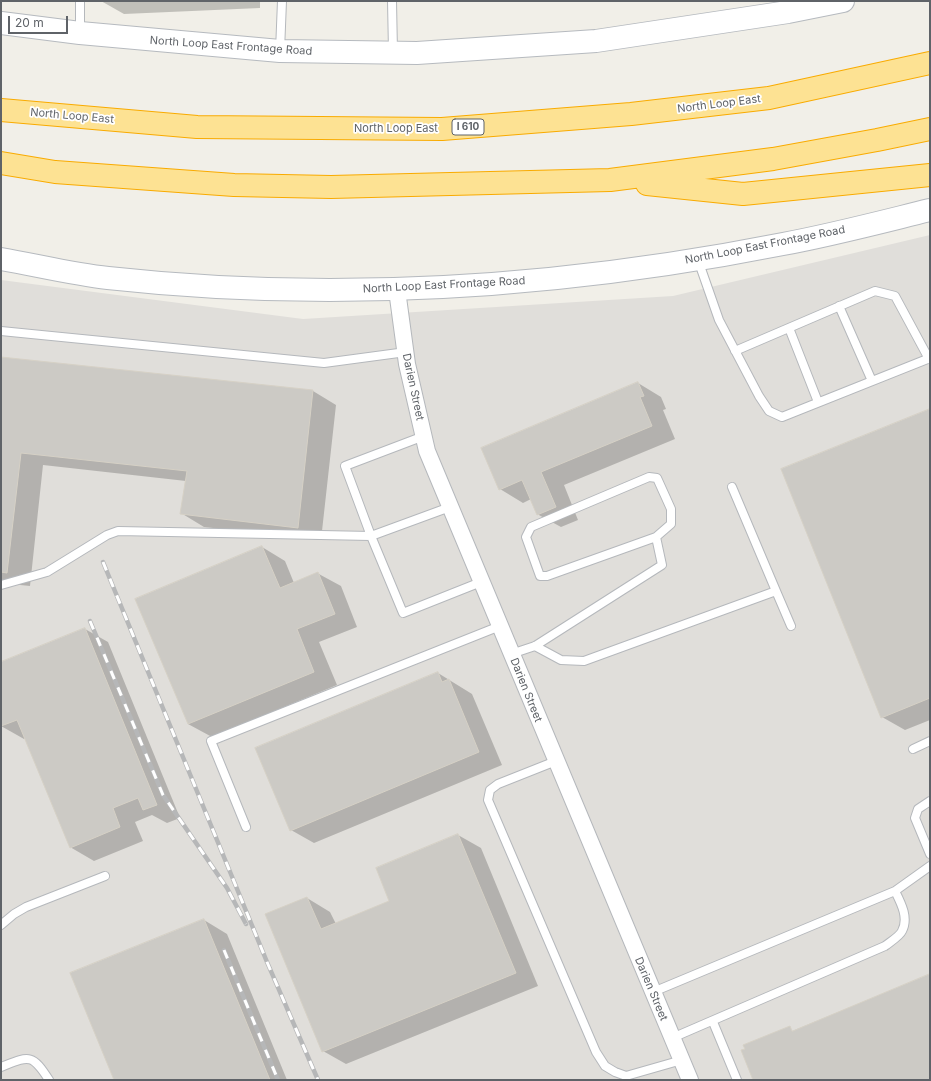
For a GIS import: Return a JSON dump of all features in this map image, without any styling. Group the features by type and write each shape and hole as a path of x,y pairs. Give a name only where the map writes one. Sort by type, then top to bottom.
{"highway":[{"name":"North Loop East","path":"1,110 197,127 442,129 631,114 769,98 930,63"},
{"path":"1,163 56,172 234,185 332,187 610,180 773,159 877,140 930,128"},
{"path":"610,180 743,194 930,175"}],"main road":[{"name":"North Loop East Frontage Road","path":"1,23 80,33 280,52 417,53 596,40 786,7 843,1"},
{"name":"North Loop East Frontage Road","path":"1,259 106,278 248,289 397,290 490,285 621,271 784,244 930,210"}],"street":[{"name":"Darien Street","path":"397,290 406,352 427,451 690,1080"}],"lane":[{"path":"80,1 80,33"},
{"path":"280,52 282,1"},
{"path":"392,1 393,53"},
{"path":"698,259 719,320 735,351 759,396 769,411 782,417 929,358 894,296 875,291 735,351"},
{"path":"839,306 872,381"},
{"path":"789,328 818,402"},
{"path":"1,331 324,363 406,352"},
{"path":"424,436 346,466 371,536 403,613 481,582"},
{"path":"649,477 657,478 671,509 671,524 656,537 548,576 540,576 526,537 531,527 649,477"},
{"path":"732,487 791,626"},
{"path":"1,585 47,572 107,534 118,531 371,536 450,507"},
{"path":"512,654 535,646 662,565 656,537"},
{"path":"535,646 561,660 584,662 776,591"},
{"path":"246,827 212,741 500,626"},
{"path":"913,749 930,741"},
{"path":"556,761 498,784 490,790 488,800 596,1052 605,1066 626,1076 682,1060"},
{"path":"930,801 918,809 915,818 930,854"},
{"path":"653,992 895,891 930,866"},
{"path":"1,925 14,914 26,907 105,876"},
{"path":"672,1038 713,1022 885,946 902,932 905,921 903,908 895,891"},
{"path":"713,1022 737,1080"},
{"path":"1,1067 25,1058 38,1062 49,1080"}],"shaded area":[{"path":"930,235 930,1080 1,1080 1,280 303,319 673,296"}],"building":[{"path":"1,357 313,390 298,528 180,514 187,471 21,453 7,573 1,572"},
{"path":"638,382 644,396 640,397 652,426 541,472 556,507 537,515 522,480 499,490 481,448"},
{"path":"930,409 930,698 881,718 781,469"},
{"path":"262,546 280,588 318,572 335,614 297,629 314,672 188,724 135,599"},
{"path":"85,628 157,805 143,810 138,798 113,808 120,827 70,848 17,720 1,726 1,662"},
{"path":"438,672 442,682 449,679 479,752 290,831 255,748"},
{"path":"458,834 516,973 322,1052 265,914 307,897 321,929 389,901 376,868"},
{"path":"204,919 270,1080 114,1080 70,973"},
{"path":"930,974 930,1080 753,1080 741,1050 745,1049 743,1045 790,1026 792,1031"}],"railway":[{"path":"103,562 267,962 318,1080"},
{"path":"90,621 163,795 227,888 246,924"},
{"path":"224,950 278,1080"}]}
